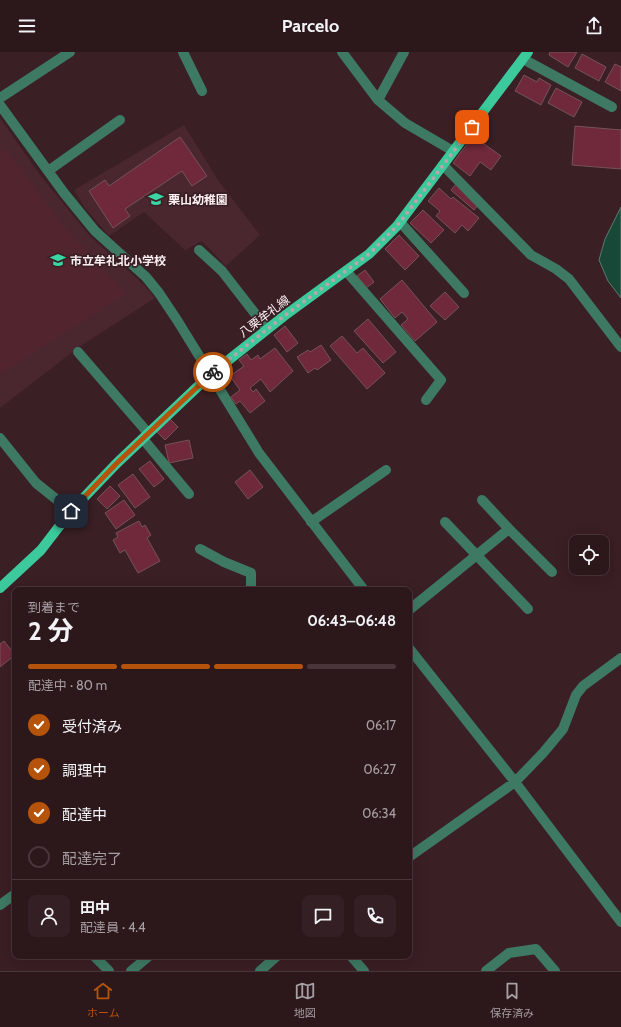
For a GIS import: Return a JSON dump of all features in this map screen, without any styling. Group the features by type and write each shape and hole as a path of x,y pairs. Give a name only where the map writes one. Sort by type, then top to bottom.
{"main road":[{"name":"八栗牟礼線","path":"0,588 41,550 71,511 211,374 267,329 369,254 400,222 525,56"}],"street":[{"path":"0,98 70,52"},
{"path":"182,52 202,91"},
{"path":"342,52 378,100 405,123 453,151"},
{"path":"378,100 404,52"},
{"path":"525,56 612,107"},
{"path":"0,105 64,193 95,231 146,277 159,293 259,453 357,587"},
{"path":"48,171 120,120"},
{"path":"443,165 531,255 556,269 569,279 621,347"},
{"path":"400,222 464,293"},
{"path":"199,250 222,271 267,329"},
{"path":"346,271 441,380 426,400"},
{"path":"78,352 146,436 189,494"},
{"path":"0,438 36,483 71,511"},
{"path":"311,522 386,470"},
{"path":"482,500 552,572"},
{"path":"445,522 528,609"},
{"path":"412,608 509,529"},
{"path":"200,548 224,562 251,573 251,587"},
{"path":"412,652 515,782 621,922"},
{"path":"412,855 515,782 543,753 563,729 576,695 583,686 621,658"},
{"path":"0,905 12,896"},
{"path":"486,971 509,953 536,949 555,971"},
{"path":"97,959 110,971"},
{"path":"131,971 145,959"},
{"path":"260,971 273,959"},
{"path":"354,959 364,971"}],"shaded area":[{"name":"市立牟礼北小学校","path":"0,118 40,175 90,236 143,284 155,298 79,347 0,408"},
{"name":"栗山幼稚園","path":"184,125 218,180 260,235 226,266 202,241 185,250 144,212 109,236 85,208 74,190"},
{"name":"市立牟礼北小学校","path":"6,149 59,220 126,294 0,374 0,152"},
{"path":"621,207 621,298 608,281 599,260 605,239"}],"building":[{"path":"550,52 577,52 568,67 549,55"},
{"path":"582,54 606,67 599,81 575,68"},
{"path":"615,64 621,67 621,91 605,82"},
{"path":"524,75 537,82 539,78 551,85 541,105 515,91"},
{"path":"556,88 582,102 574,117 548,103"},
{"path":"575,126 621,130 621,169 572,165"},
{"path":"473,136 501,156 491,170 480,162 470,176 453,163"},
{"path":"180,137 207,176 192,186 182,171 125,209 130,216 113,228 89,191 105,180 109,186"},
{"path":"457,183 479,204 474,210 451,190"},
{"path":"439,188 451,199 453,197 479,218 468,231 462,225 455,233 436,216 440,211 428,201"},
{"path":"423,210 444,230 431,243 410,223"},
{"path":"399,235 419,256 405,270 385,249"},
{"path":"365,270 374,282 366,288 357,276"},
{"path":"402,280 437,322 415,341 401,325 408,319 402,312 395,318 380,299"},
{"path":"445,292 459,307 445,320 430,306"},
{"path":"368,319 396,352 383,363 354,331"},
{"path":"285,326 298,343 287,352 274,335"},
{"path":"342,336 357,353 363,348 385,373 367,389 330,346"},
{"path":"321,345 331,360 317,370 315,368 308,373 297,357 308,350 310,352"},
{"path":"275,348 293,371 270,392 261,379 250,388 253,392 256,389 265,401 250,413 240,401 236,404 231,397 240,390 230,376 244,366 239,360 247,354 251,360 258,355 260,359"},
{"path":"170,419 178,427 165,440 157,432"},
{"path":"189,440 193,458 169,463 165,445"},
{"path":"150,461 164,479 154,487 139,469"},
{"path":"250,470 263,487 248,499 235,482"},
{"path":"133,474 150,497 135,508 118,485"},
{"path":"110,486 120,496 107,509 97,499"},
{"path":"124,500 135,515 116,529 105,513"},
{"path":"139,521 142,527 145,525 151,535 147,538 160,561 138,573 125,550 120,553 113,540 118,537 116,533"},
{"path":"4,641 12,651 12,657 0,667 0,644"}],"way so far":[{"path":"213,372 284,316 369,254 397,226 472,127"}],"place":[{"name":"栗山幼稚園","path":"156,199"},
{"name":"市立牟礼北小学校","path":"58,260"}],"route":[{"path":"71,511 117,463 213,372"}]}
